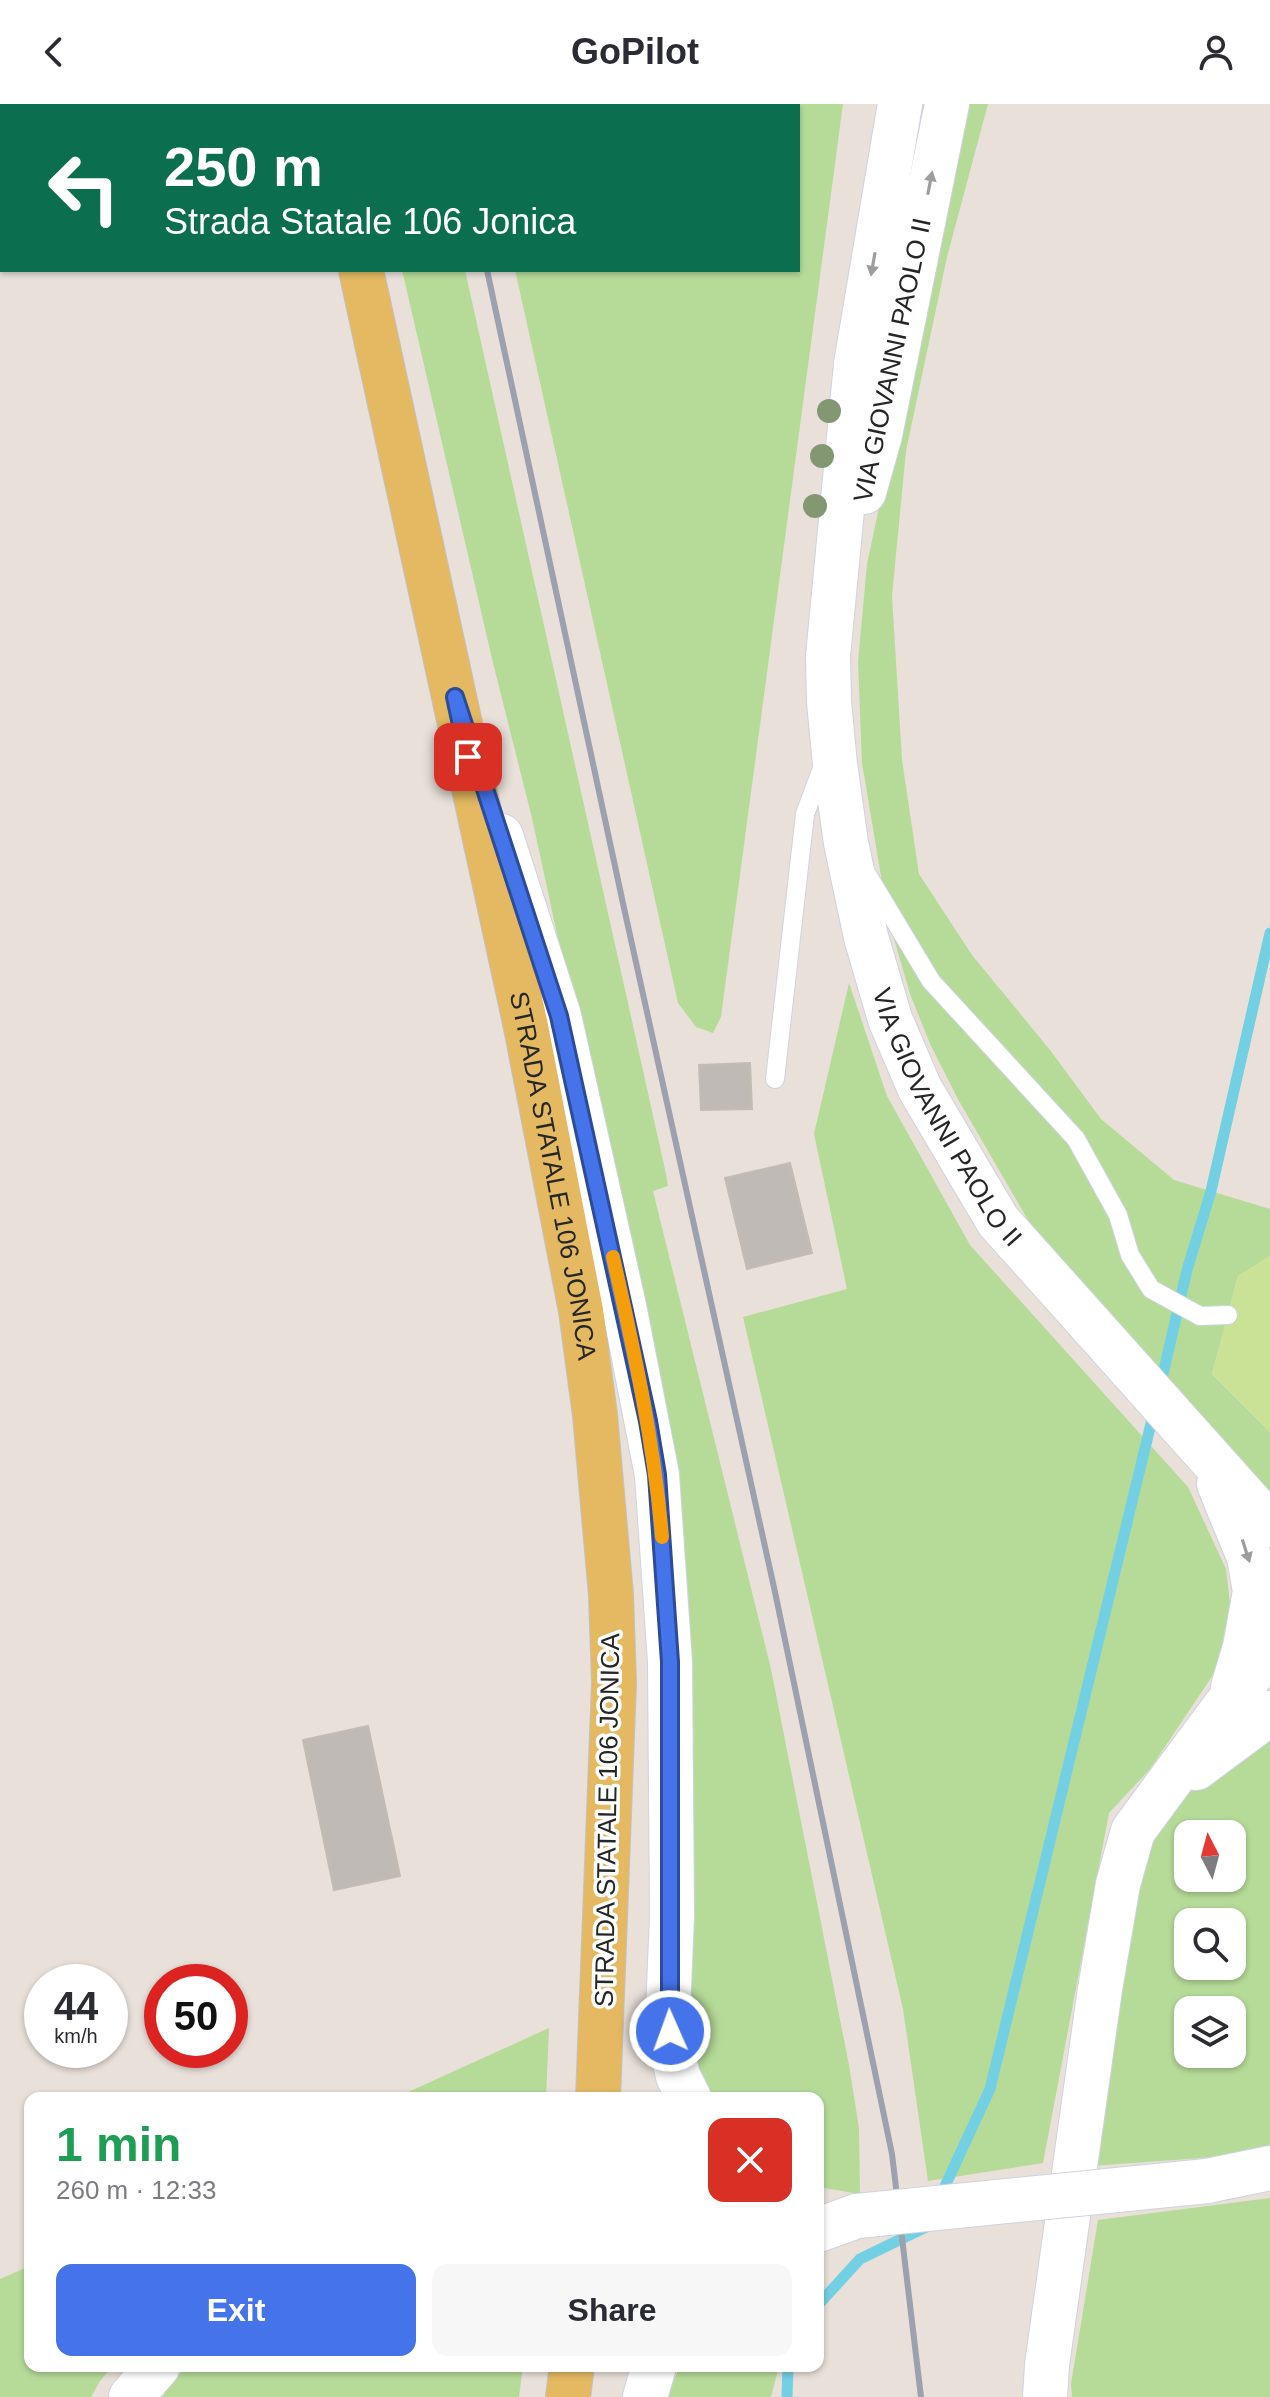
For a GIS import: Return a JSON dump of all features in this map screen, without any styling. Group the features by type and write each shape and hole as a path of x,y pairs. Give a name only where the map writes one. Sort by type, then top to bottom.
{"main road":[{"name":"STRADA STATALE 106 JONICA","path":"361,272 559,1189 581,1311 598,1445 611,1595 614,1683 598,2092"},
{"path":"568,2397 571,2372"}],"street":[{"name":"VIA GIOVANNI PAOLO II","path":"900,104 856,364 828,656 833,740 846,841 866,937 890,1019 920,1089 998,1221 1270,1525"},
{"name":"VIA GIOVANNI PAOLO II","path":"831,614 880,435 947,104"},
{"path":"455,697 559,1016 648,1421 657,1475 670,1662 672,1916 668,2011 675,2063 687,2092"},
{"path":"1206,1453 1249,1557 1255,1591 1238,1677 1256,1714"},
{"path":"1045,2397 1100,1989 1118,1884 1133,1831 1156,1798 1256,1714 1270,1652"},
{"path":"1207,2181 1270,2168"},
{"path":"828,2218 1270,2174"},
{"path":"1207,2181 1270,2186"},
{"path":"131,2397 153,2372"},
{"path":"549,2397 555,2372"},
{"path":"645,2397 652,2372"}],"lane":[{"path":"775,1079 805,814 833,740"},
{"path":"846,841 931,981 1076,1139 1118,1215 1130,1255 1151,1289 1200,1316 1228,1315"}],"green space":[{"path":"800,104 843,104 721,1017 713,1033 696,1027 678,1003 515,272 800,272"},
{"path":"965,104 988,104 947,257 906,451 892,596 902,760 919,874 972,955 1050,1050 1101,1119 1174,1180 1270,1209 1270,1256 1238,1276 1212,1374 1270,1432 1270,1501 1032,1227 931,1046 910,994 888,918 862,763 858,662 867,564"},
{"path":"402,272 465,272 666,1174 668,1186 653,1191 771,1669 849,2065 859,2128 860,2194 824,2188 824,2092 708,2092 695,2062 630,1273 532,818"},
{"path":"849,983 887,1096 970,1245 1188,1487 1226,1569 1232,1620 1225,1657 1150,1769 1109,1813 1043,2163 928,2181 903,2009 743,1317 847,1289 814,1134"},
{"path":"1270,1256 1270,1432 1212,1374 1238,1276"},
{"path":"1270,1737 1270,2149 1092,2166 1137,1876 1146,1844 1175,1803 1219,1766"},
{"path":"549,2028 546,2092 408,2092"},
{"path":"1270,2198 1270,2397 1072,2397 1071,2384 1098,2220"},
{"path":"24,2269 24,2372 108,2372 91,2397 0,2397 0,2279"},
{"path":"181,2372 522,2372 519,2397 158,2397"},
{"path":"677,2372 777,2372 771,2397 667,2397"}],"building":[{"path":"750,1063 752,1109 701,1110 699,1065"},
{"path":"790,1163 812,1253 747,1269 725,1178"},
{"path":"368,1726 400,1876 334,1890 303,1740"}],"waterway":[{"path":"1160,1387 1187,1270 1211,1191 1270,933"},
{"path":"939,2199 990,2089 1154,1411"},
{"path":"824,2298 860,2259 928,2226"},
{"path":"787,2397 788,2372"}],"railway":[{"path":"487,272 775,1592 892,2154 921,2397"}],"slow traffic":[{"path":"613,1257 648,1421 657,1475 662,1537"}],"route":[{"path":"468,757 455,697 559,1016 624,1306 657,1475 670,1662 670,2031"}]}
